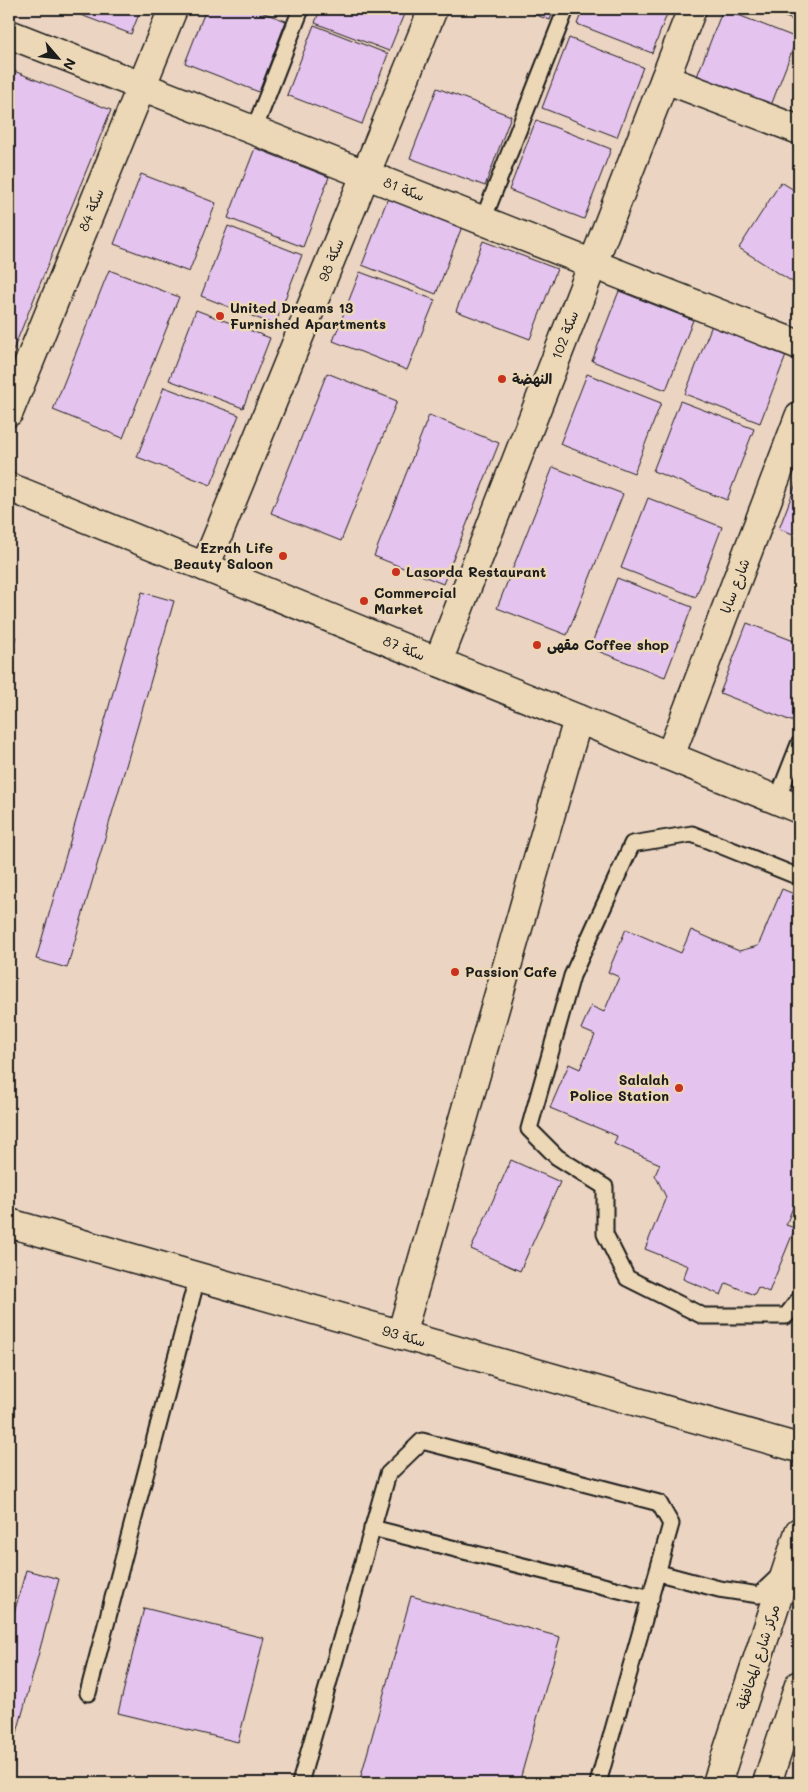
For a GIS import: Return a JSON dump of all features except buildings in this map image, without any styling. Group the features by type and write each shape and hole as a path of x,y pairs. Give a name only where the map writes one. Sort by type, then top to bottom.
{"street":[{"name":"سكة 84","path":"9,412 173,9"},
{"name":"سكة 98","path":"206,567 433,9"},
{"name":"سكة 102","path":"438,662 692,9"},
{"name":"سكة 81","path":"9,34 799,345"},
{"path":"665,79 799,130"},
{"name":"شارع سابا","path":"670,756 799,417"},
{"name":"سكة 87","path":"9,487 788,804"},
{"path":"401,1335 578,719"},
{"name":"سكة 93","path":"9,1223 799,1448"},
{"name":"مركز شارع المحافظة","path":"717,1783 799,1532"},
{"path":"766,1783 799,1685"}],"lane":[{"path":"254,130 301,9"},
{"path":"483,220 566,9"},
{"path":"788,804 799,744"},
{"path":"799,877 692,834 632,844 572,976 529,1129 557,1157 605,1187 605,1234 627,1278 703,1316 786,1316 799,1299"},
{"path":"88,1693 197,1278"},
{"path":"300,1783 388,1474 422,1441 659,1503 672,1524 598,1783"},
{"path":"372,1528 651,1598"},
{"path":"659,1573 719,1589 759,1595 788,1568"}],"place":[{"name":"United Dreams 13 Furnished Apartments","path":"220,316"},
{"name":"النهضة","path":"502,379"},
{"name":"Ezrah Life Beauty Saloon","path":"283,556"},
{"name":"Lasorda Restaurant","path":"396,572"},
{"name":"Commercial Market","path":"364,601"},
{"name":"مقهى Coffee shop","path":"537,645"},
{"name":"Passion Cafe","path":"455,972"},
{"name":"Salalah Police Station","path":"679,1088"}]}
